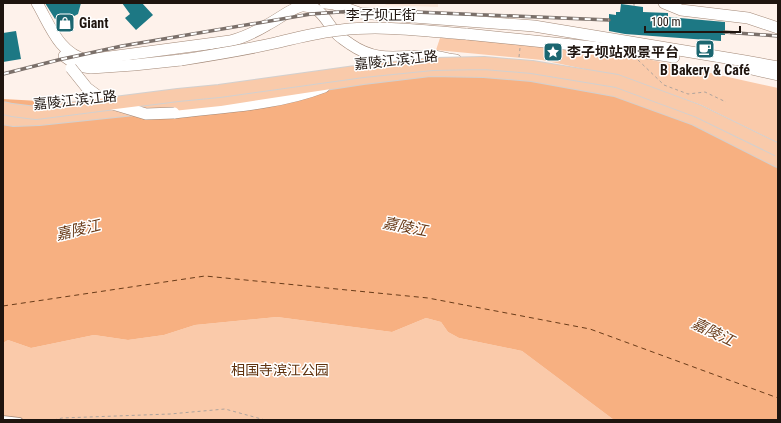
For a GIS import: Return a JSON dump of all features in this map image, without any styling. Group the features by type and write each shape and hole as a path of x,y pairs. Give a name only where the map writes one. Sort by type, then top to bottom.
{"main road":[{"path":"29,3 38,9"},
{"path":"664,3 681,10 748,18 778,28"},
{"name":"李子坝正街","path":"38,9 61,45 82,59 87,60 230,42 245,37 301,6 334,4 358,13 534,26 745,60 778,67"},
{"path":"319,5 339,36 351,45 380,57 398,58 432,56 484,63"},
{"name":"李子坝正街","path":"38,9 47,36 54,47 78,66 91,68 182,60 229,53 316,34 367,28 466,34 641,52 740,66 778,75"},
{"path":"54,47 87,88 106,102 146,114 174,113 273,101 304,95 336,82"},
{"name":"嘉陵江滨江路","path":"3,108 36,113 219,91 363,70 432,64 484,63 532,66 617,81 698,111 778,150"},
{"name":"嘉陵江滨江路","path":"3,118 14,120 39,119 220,100 363,78 430,70 484,71 532,75 615,90 695,119 778,161"}],"lane":[{"path":"3,418 20,420"}],"path":[{"path":"518,66 520,47 524,47"},
{"path":"637,60 664,85 688,94 705,92 726,102"},
{"path":"54,420 62,418 170,414 225,409 265,420"}],"shaded area":[{"path":"381,3 438,3 438,7 387,5"}],"green space":[{"path":"440,38 527,43 643,58 778,88 778,143 701,105 622,77 542,60 436,50"},
{"name":"相国寺滨江公园","path":"277,317 392,332 426,318 441,322 448,332 459,338 522,351 614,420 3,420 3,343 8,340 31,348 94,335 128,340 164,335 195,325"}],"water":[{"name":"嘉陵江","path":"319,73 570,75 778,156 778,420 614,420 522,351 459,338 448,332 441,322 426,318 392,332 277,317 195,325 164,335 128,340 94,335 31,348 8,340 3,343 3,99 58,102 185,117"}],"building":[{"path":"45,3 81,3 78,14 65,21 55,19"},
{"path":"122,3 142,3 153,15 136,30 125,18 130,14"},
{"path":"621,4 643,7 643,12 668,13 668,17 725,22 725,35 721,35 721,41 625,34 609,31 609,14 616,15 616,12 620,12"},
{"path":"16,31 21,59 3,62 3,33"}],"ferry route":[{"path":"3,306 205,276 428,298 590,329 778,398"}],"railway":[{"path":"3,74 122,46 311,14 368,10 609,20"},
{"path":"724,32 778,36"}],"place":[{"name":"Giant","path":"65,23"},
{"name":"B Bakery & Café","path":"705,49"},
{"name":"李子坝站观景平台","path":"553,52"}]}
